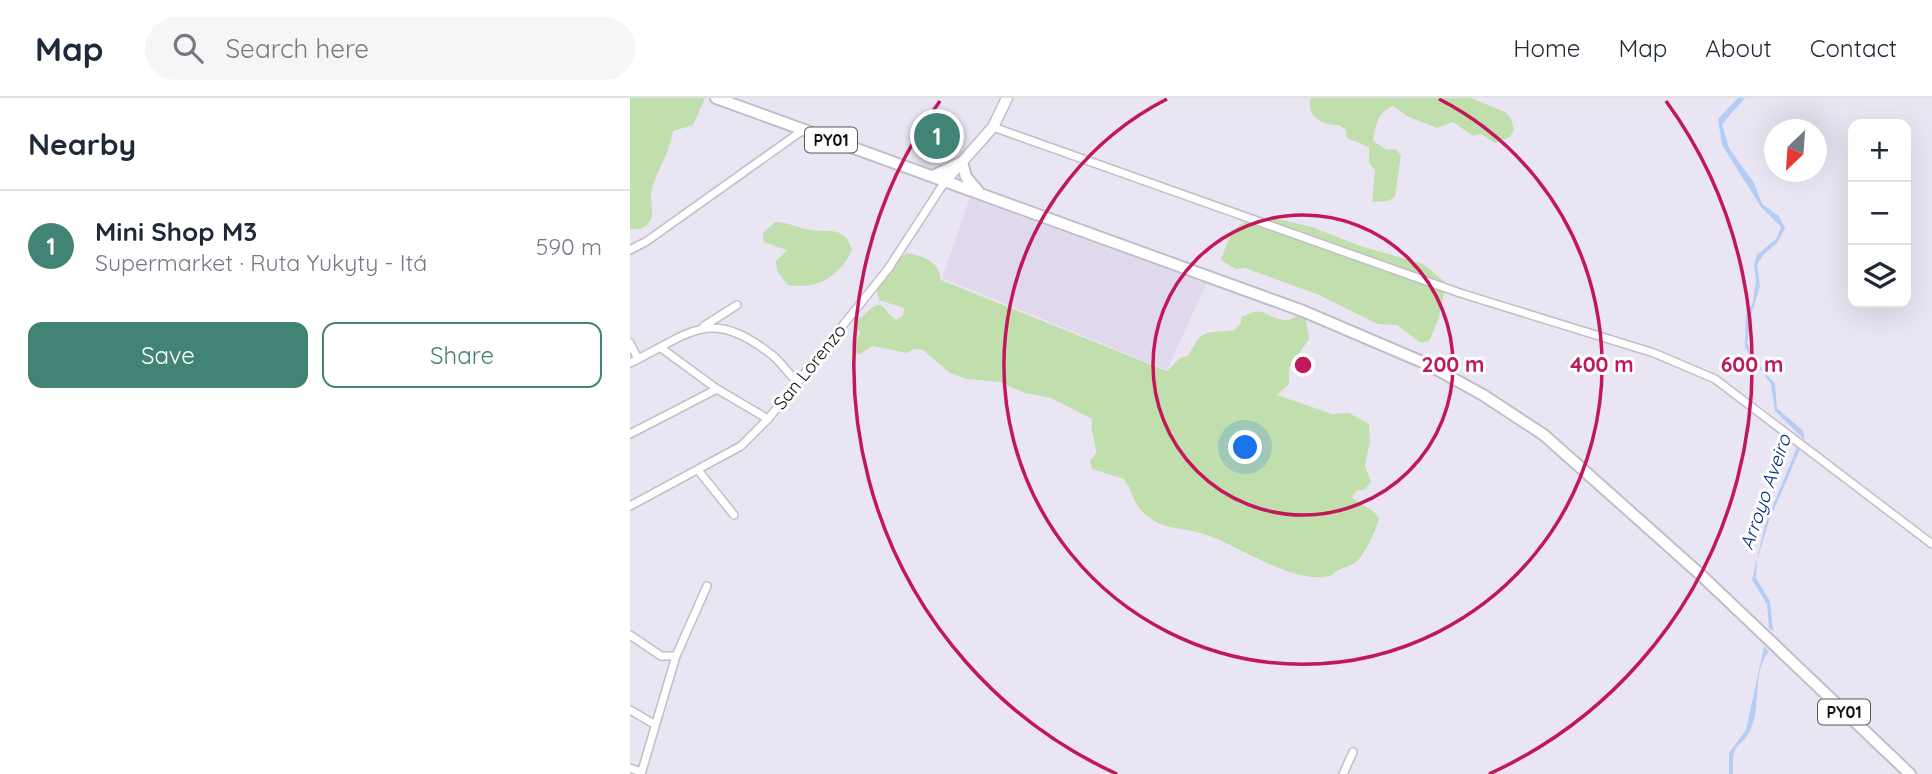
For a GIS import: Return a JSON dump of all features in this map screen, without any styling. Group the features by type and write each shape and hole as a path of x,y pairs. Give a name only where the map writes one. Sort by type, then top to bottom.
{"highway":[{"name":"PY01","path":"716,98 1367,336 1483,395 1563,450 1758,629 1910,774"},
{"path":"933,176 962,162 966,177 980,193"}],"main road":[{"path":"946,180 993,127 1007,98"}],"street":[{"path":"993,127 1460,293 1654,353 1715,379 1807,446 1932,544"},
{"path":"630,250 647,241 803,130"},
{"name":"San Lorenzo","path":"630,506 741,446 768,419 888,269 946,180"},
{"path":"630,363 704,326 737,305"},
{"path":"704,326 721,327 744,337 772,355 798,382"},
{"path":"630,343 638,359"},
{"path":"662,348 717,389 768,419"},
{"path":"630,434 717,389"},
{"path":"698,470 734,515"},
{"path":"630,768 641,773 676,656 707,586"},
{"path":"630,635 661,656 676,656"},
{"path":"630,710 654,724"},
{"path":"1343,774 1353,752"}],"shaded area":[{"path":"970,198 1206,284 1167,370 942,278"}],"green space":[{"path":"630,98 705,98 693,125 673,131 652,189 650,222 638,229 630,229"},
{"path":"1311,98 1471,98 1505,112 1511,118 1514,130 1510,137 1495,143 1481,134 1473,136 1453,122 1437,128 1407,116 1393,106 1380,116 1373,141 1387,150 1395,149 1401,155 1395,197 1388,201 1372,202 1375,170 1369,163 1369,147 1347,138 1346,130 1339,125 1327,124 1317,119 1311,110"},
{"path":"1269,217 1312,227 1360,246 1423,264 1446,283 1439,318 1429,341 1421,343 1397,325 1378,324 1319,295 1245,268 1236,269 1221,260 1238,227"},
{"path":"775,222 840,233 849,242 852,250 841,267 827,279 809,285 788,285 777,271 776,261 787,250 764,242 763,233"},
{"path":"907,253 934,264 941,280 1167,371 1180,358 1188,356 1202,335 1234,330 1240,325 1242,317 1250,313 1261,312 1284,320 1305,314 1309,339 1289,368 1289,384 1277,395 1332,414 1349,413 1369,424 1370,441 1365,466 1371,482 1365,489 1356,491 1352,498 1379,518 1365,550 1357,561 1332,575 1301,575 1266,563 1215,538 1161,524 1139,508 1124,479 1092,469 1090,461 1096,453 1092,419 1051,398 1025,393 1000,382 967,379 950,373 923,350 913,349 907,353 873,346 858,355 853,348 860,333 855,326 859,318 876,305 882,306 896,320 903,316 904,308 879,300 877,291 898,260"}],"water":[{"path":"1738,98 1745,98 1722,124 1729,148 1754,183 1762,204 1779,216 1785,228 1777,243 1763,255 1757,265 1760,286 1751,315 1747,343 1757,363 1775,384 1777,408 1803,431 1805,440 1775,411 1771,384 1745,348 1746,316 1753,302 1756,280 1754,264 1757,255 1777,238 1781,227 1761,207 1722,145 1718,119"},
{"path":"1798,445 1801,447 1769,521 1757,560 1756,578 1770,601 1773,631 1769,628 1767,604 1752,580 1765,525"},
{"path":"1764,647 1769,651 1760,669 1755,717 1748,734 1736,749 1733,774 1729,774 1729,753 1746,730"}],"place":[{"name":"Mini Shop M3","path":"937,136"}],"water label":[{"name":"Arroyo Aveiro","path":"1765,492"}]}
